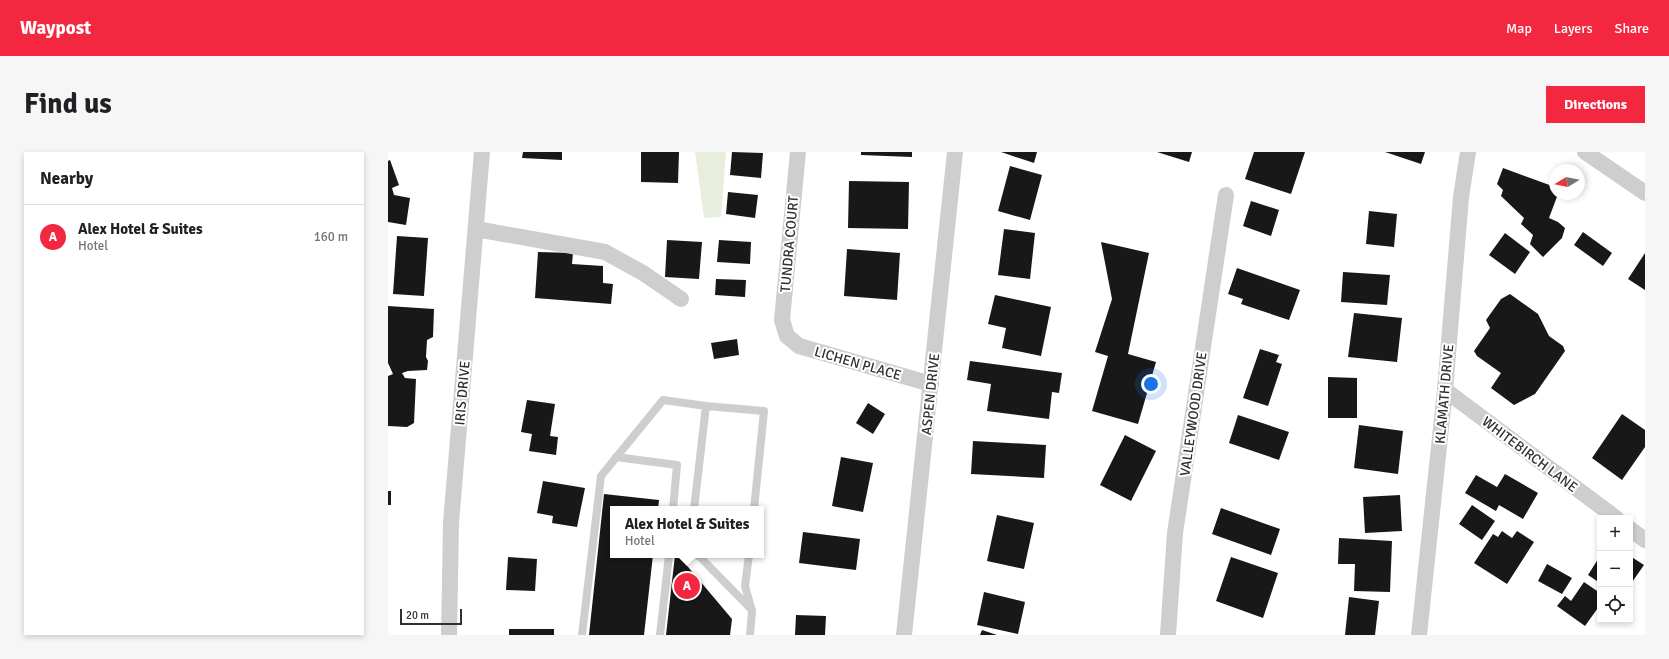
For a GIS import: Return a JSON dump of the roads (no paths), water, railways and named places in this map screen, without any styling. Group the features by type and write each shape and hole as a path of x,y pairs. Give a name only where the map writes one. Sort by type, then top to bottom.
{"street":[{"name":"IRIS DRIVE","path":"449,635 451,523 482,152"},
{"name":"TUNDRA COURT","path":"787,336 782,320 798,152"},
{"name":"ASPEN DRIVE","path":"904,635 955,152"},
{"name":"KLAMATH DRIVE","path":"1419,635 1445,390 1461,197 1468,152"},
{"path":"1585,152 1644,190"},
{"name":"VALLEYWOOD DRIVE","path":"1168,635 1175,532 1226,195"},
{"path":"476,229 605,252 643,272 681,299"},
{"name":"LICHEN PLACE","path":"787,336 799,346 931,384"},
{"name":"WHITEBIRCH LANE","path":"1445,390 1612,515"},
{"path":"1633,531 1645,540"}],"lane":[{"path":"582,635 601,476 662,400 706,406 764,411 754,506"},
{"path":"694,506 706,406"},
{"path":"616,457 677,465 673,506"},
{"path":"660,635 669,558"},
{"path":"701,558 752,611"},
{"path":"749,558 745,586 752,611 750,635"}],"place":[{"name":"Alex Hotel & Suites","path":"687,586"}]}
